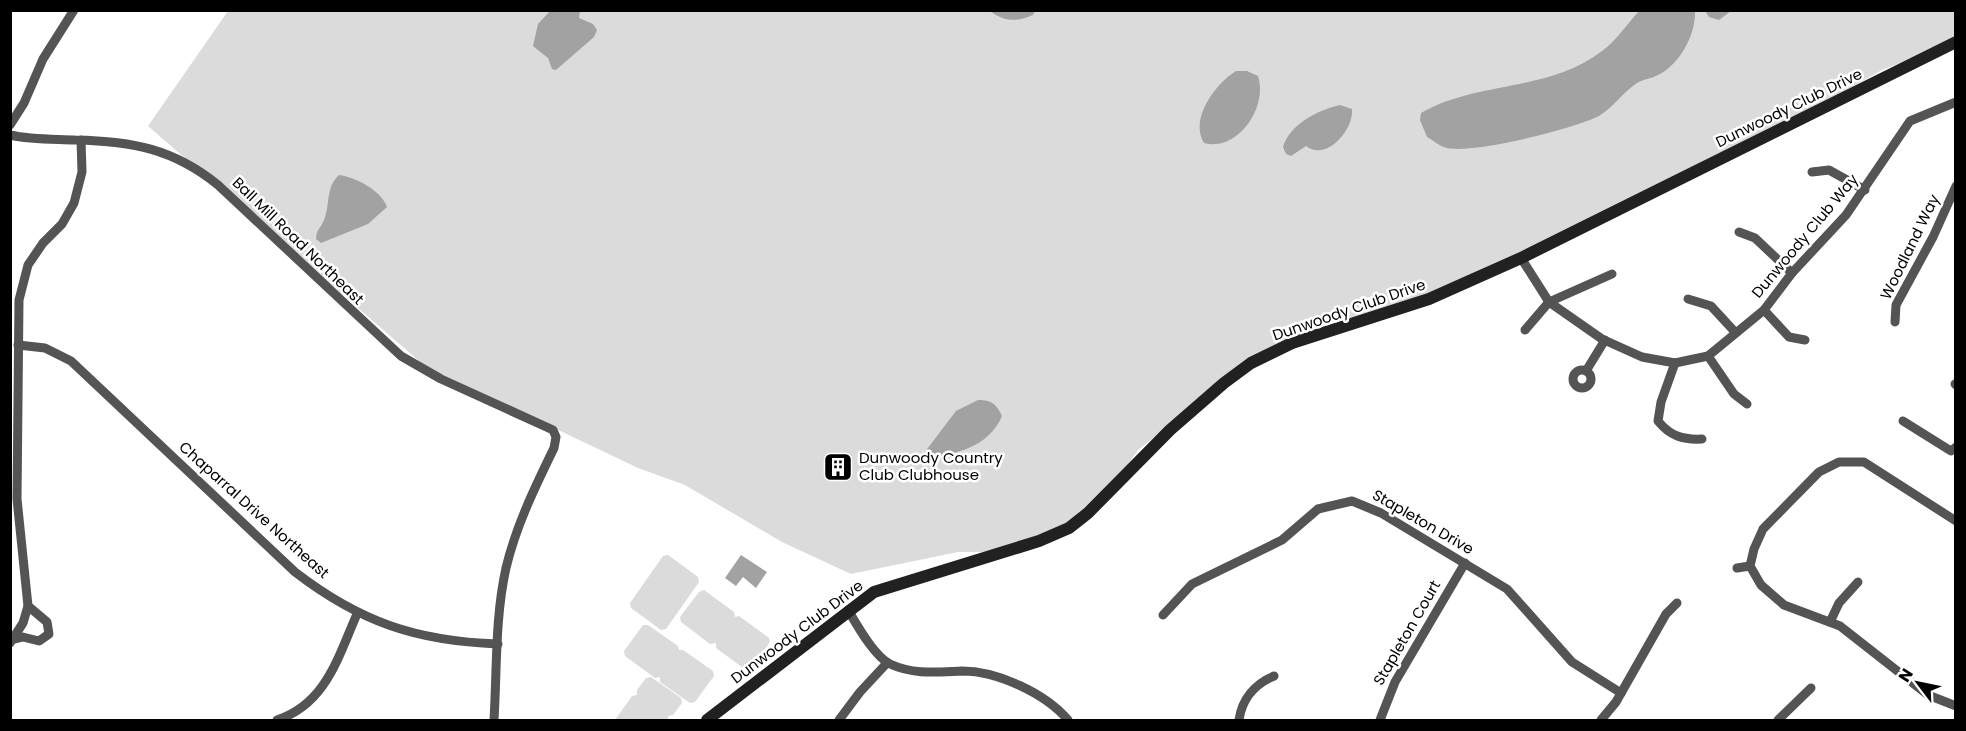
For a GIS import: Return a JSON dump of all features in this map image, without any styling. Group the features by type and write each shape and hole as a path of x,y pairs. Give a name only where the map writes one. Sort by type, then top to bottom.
{"street":[{"path":"10,126 24,103 43,58 74,10"},
{"name":"Dunwoody Club Drive","path":"707,720 874,592 1039,541 1069,528 1088,513 1141,457 1224,383 1272,352 1430,299 1521,258 1956,42"},
{"name":"Dunwoody Club Way","path":"1521,258 1549,302 1605,340 1642,357 1675,363 1708,356 1764,310 1792,273 1846,215 1911,121 1956,102"},
{"name":"Ball Mill Road Northeast","path":"10,135 140,145 174,155 218,185 401,356 441,379 546,426 555,433 556,441 511,548 502,593 498,644"},
{"path":"13,641 28,606 17,499 19,300 23,279 35,253 62,224 74,203 82,172 81,140"},
{"path":"1812,172 1829,170 1865,190"},
{"name":"Woodland Way","path":"1895,321 1896,305 1933,237 1956,186"},
{"path":"1739,232 1755,238 1792,273"},
{"path":"1525,330 1549,302 1612,274"},
{"path":"1688,299 1711,306 1735,332"},
{"path":"1764,310 1789,337 1804,340"},
{"path":"1586,371 1605,340"},
{"name":"Chaparral Drive Northeast","path":"18,345 45,348 71,361 295,572 322,593 357,614 389,627 427,638 498,644"},
{"path":"1708,356 1734,394 1748,404"},
{"path":"1675,363 1661,402 1658,421 1665,429 1684,440 1702,439"},
{"path":"1903,421 1951,451 1956,447"},
{"path":"1956,521 1864,462 1839,462 1819,472 1763,530 1750,566 1761,585 1784,605 1840,626 1928,695 1956,706"},
{"name":"Stapleton Drive","path":"1163,615 1192,584 1214,571 1263,551 1282,540 1318,509 1339,502 1352,501 1368,506 1508,589 1572,662 1621,693"},
{"name":"Stapleton Court","path":"1380,720 1395,682 1465,563"},
{"path":"1737,568 1750,566"},
{"path":"1830,622 1839,603 1858,582"},
{"path":"1601,720 1621,693 1666,614 1677,603"},
{"path":"13,641 23,637 39,641 49,634 47,622 28,606"},
{"path":"848,610 867,640 887,663 931,674 963,671 985,673 1011,681 1068,720"},
{"path":"277,720 301,710 322,689 357,614"},
{"path":"494,720 498,644"},
{"path":"839,720 860,692 887,663"},
{"path":"1239,720 1245,700 1257,684 1274,676"},
{"path":"1778,720 1810,687"}],"shaded area":[{"path":"551,10 580,11 579,18 593,24 597,30 594,37 556,70 552,69 548,58 533,46 538,24"},
{"path":"228,11 1955,11 1955,42 1882,70 1756,141 1386,317 1330,318 1269,348 1138,450 1087,522 1007,552 958,552 851,574 782,542 685,485 638,468 426,367 148,126"},
{"path":"990,11 1035,11 1033,15 1011,20"},
{"path":"1639,11 1695,11 1690,39 1680,56 1666,70 1637,83 1599,116 1547,133 1478,147 1447,148 1427,137 1420,120 1421,113 1442,103 1536,80 1581,64 1607,47"},
{"path":"1705,11 1731,11 1719,20 1709,17"},
{"path":"1236,71 1247,71 1258,76 1259,101 1254,113 1248,125 1228,141 1216,144 1204,143 1200,134 1200,123 1206,103 1220,84"},
{"path":"1340,105 1352,109 1348,126 1337,141 1322,150 1314,150 1306,146 1291,156 1286,154 1283,147 1298,125 1314,114"},
{"path":"339,175 367,185 379,195 387,207 368,224 321,243 316,236 327,211 330,190"},
{"path":"978,400 993,404 1002,416 989,435 970,447 948,455 925,459 921,457 956,411"},
{"path":"668,555 698,577 699,582 666,629 661,630 631,608 630,603 663,556"},
{"path":"741,555 767,572 756,588 743,577 736,586 725,578"},
{"path":"704,590 734,612 735,617 739,616 769,638 770,642 751,669 746,670 716,648 716,643 710,644 681,622 680,617 699,592"},
{"path":"643,625 648,625 678,646 679,650 683,650 713,671 714,676 695,702 690,703 660,682 660,677 655,678 625,656 624,651"},
{"path":"651,677 681,698 682,703 673,715 668,716 668,720 615,720 632,696 637,695 637,690 646,678"}],"place":[{"name":"Dunwoody Country Club Clubhouse","path":"838,467"}]}
